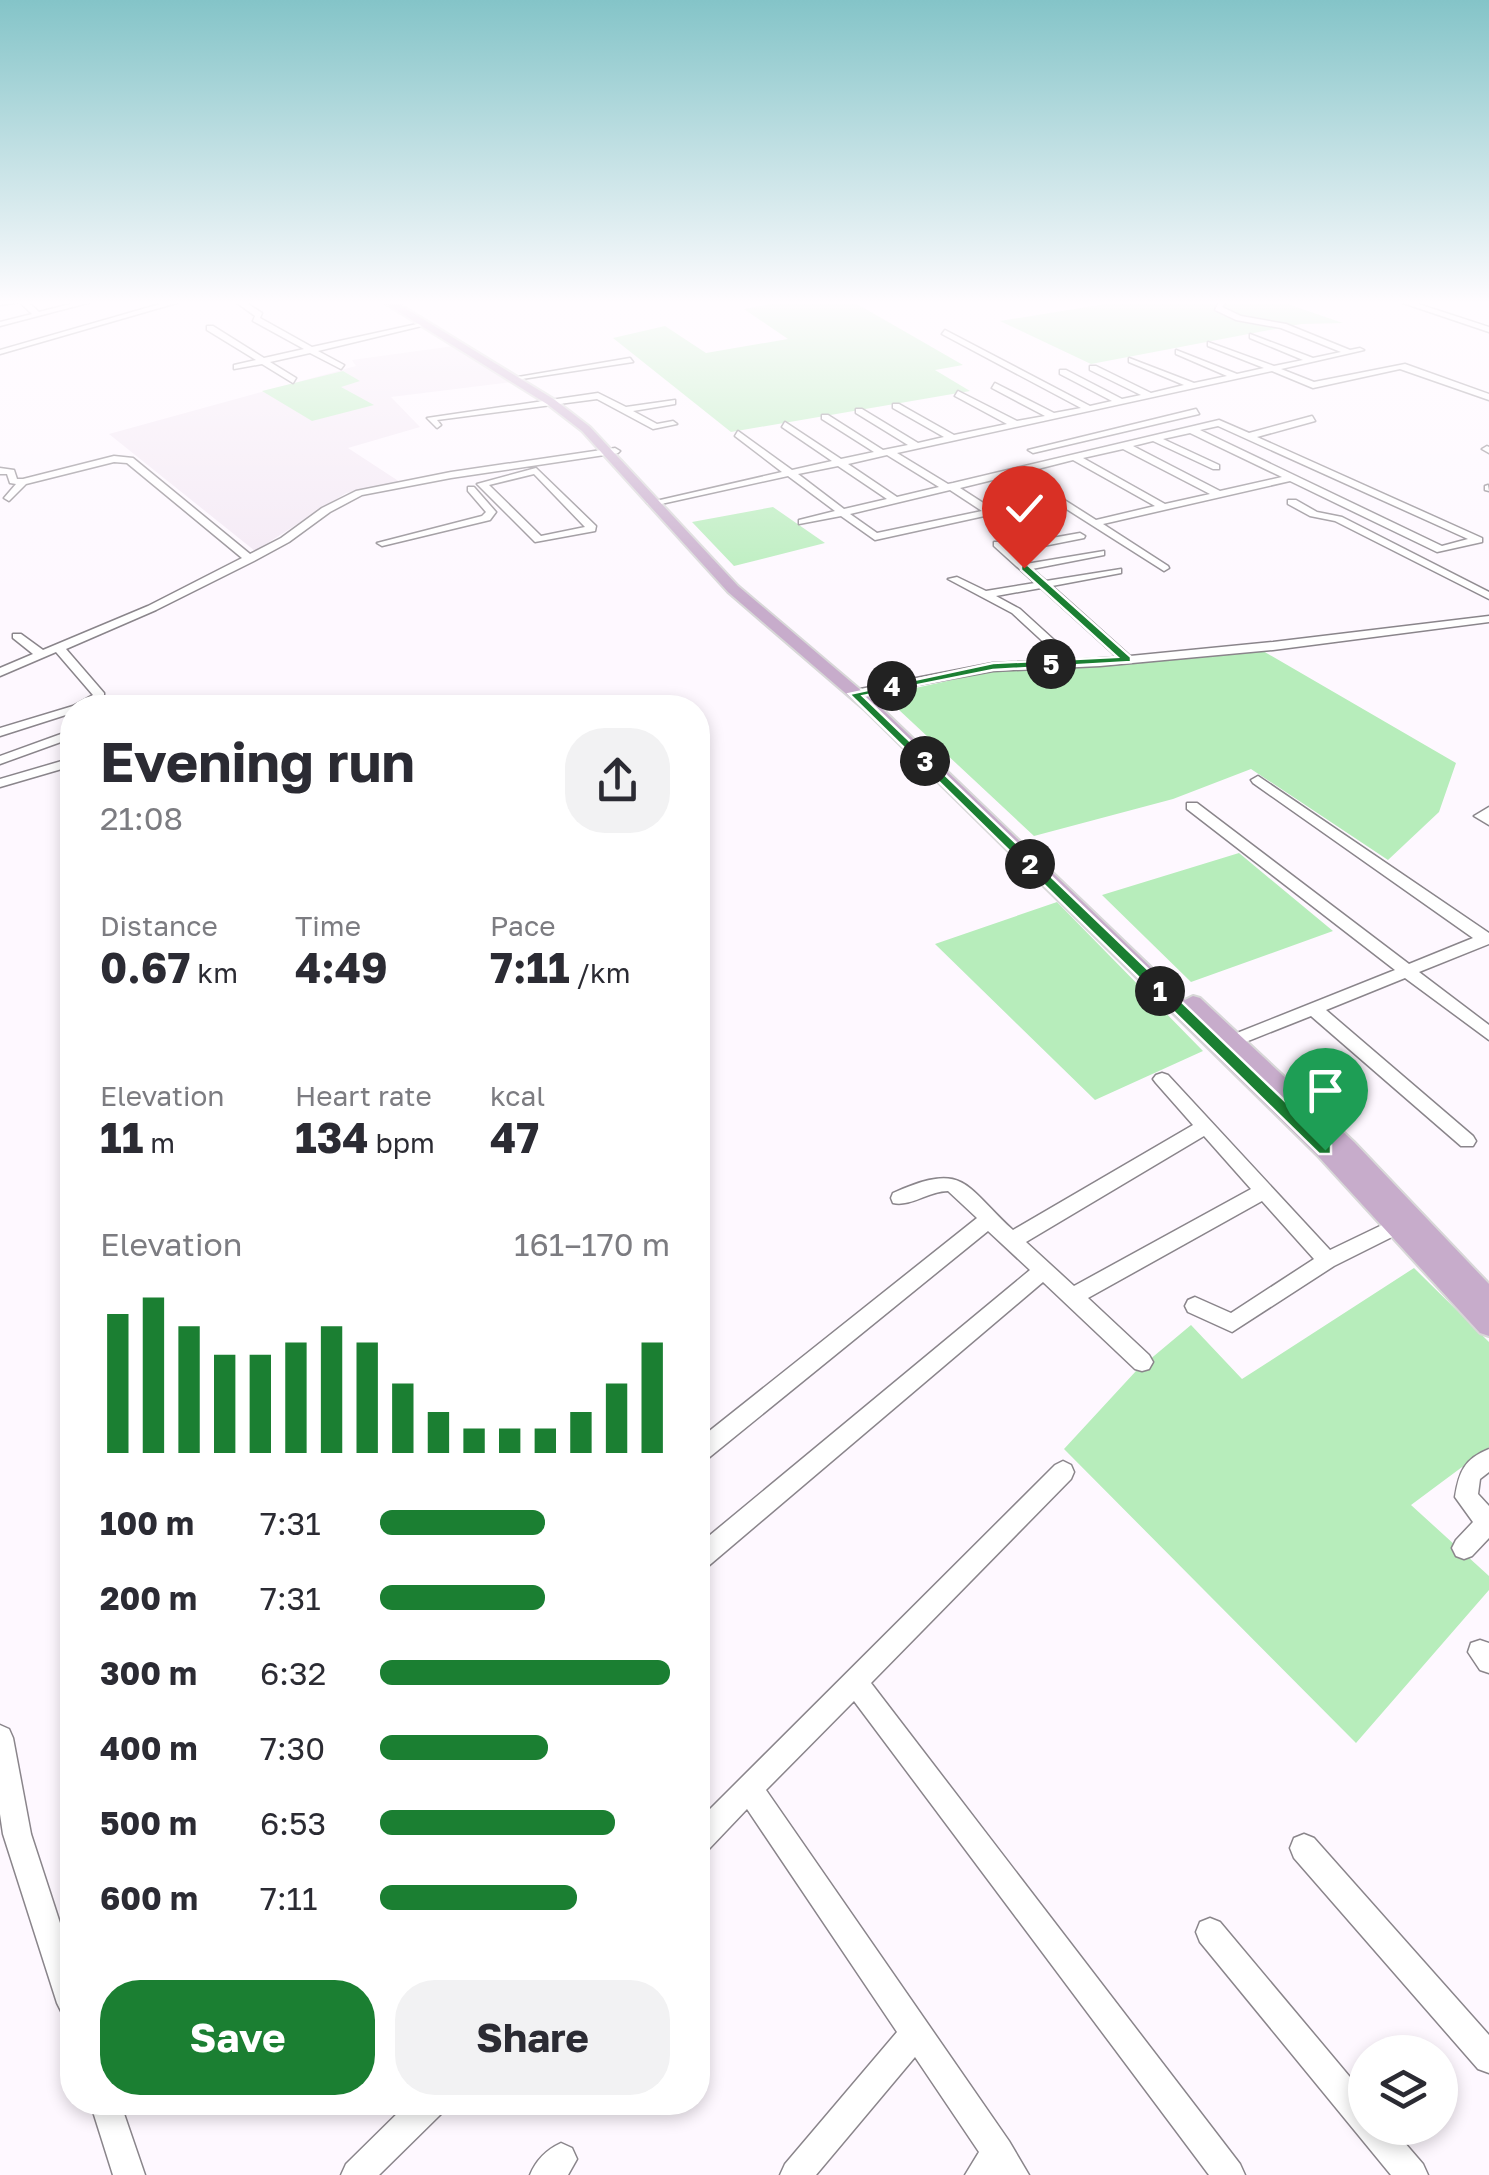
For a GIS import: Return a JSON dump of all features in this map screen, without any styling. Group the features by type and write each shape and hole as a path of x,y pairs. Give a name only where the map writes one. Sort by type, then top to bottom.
{"main road":[{"path":"557,402 742,587 861,692 1346,1148 1489,1326"},
{"path":"861,692 1325,1150 1489,1301"}],"street":[{"path":"437,426 431,418 552,402"},
{"path":"609,402 656,427 673,424"},
{"path":"625,410 672,402"},
{"path":"972,402 1017,425"},
{"path":"1024,402 1054,417"},
{"path":"1076,402 1090,409"},
{"path":"657,502 1121,402"},
{"path":"1184,406 1478,540 1440,550 1192,430"},
{"path":"918,447 863,413 900,408 954,439"},
{"path":"1033,450 1196,412"},
{"path":"825,417 1023,533"},
{"path":"1250,436 1312,418"},
{"path":"803,522 1219,424"},
{"path":"786,425 895,500"},
{"path":"996,430 1008,436"},
{"path":"738,434 875,537 991,512"},
{"path":"1155,439 1216,467"},
{"path":"1021,443 1056,462"},
{"path":"1124,446 1220,495"},
{"path":"0,672 87,636 250,559 348,498 457,474 507,472 538,472 592,528 539,540 482,484 507,472 610,451"},
{"path":"1076,458 1165,508"},
{"path":"0,471 11,472 12,482 23,482 114,460 130,460 250,559"},
{"path":"1014,471 1164,568"},
{"path":"382,543 486,518 492,512 457,474"},
{"path":"1095,523 1290,478"},
{"path":"9,498 23,482"},
{"path":"1332,498 1366,488"},
{"path":"1292,502 1314,514 1338,518 1489,596"},
{"path":"1080,536 1002,547 1127,660"},
{"path":"1024,568 1100,553"},
{"path":"985,595 1117,571"},
{"path":"952,578 1016,611 1073,663"},
{"path":"861,692 993,666 1127,660 1489,619"},
{"path":"72,624 87,636"},
{"path":"17,636 42,655"},
{"path":"59,648 99,695"},
{"path":"0,732 60,713"},
{"path":"60,738 0,761 6,782 60,766"},
{"path":"1258,780 1488,939"},
{"path":"1192,806 1489,1034"},
{"path":"1489,811 1480,816 1489,821"},
{"path":"1234,1041 1488,939"},
{"path":"1314,1008 1467,1141"},
{"path":"1162,1079 1327,1260"},
{"path":"1012,1240 1206,1126"},
{"path":"900,1198 938,1180 951,1181 1142,1362"},
{"path":"1072,1297 1264,1191"},
{"path":"710,1443 984,1222 993,1223"},
{"path":"1195,1306 1232,1323 1327,1260 1404,1222"},
{"path":"710,1550 1044,1270"},
{"path":"1464,1548 1488,1522 1466,1496 1470,1473 1489,1460"},
{"path":"710,1828 1063,1472"},
{"path":"855,1682 1229,2175"},
{"path":"0,1738 17,1834 60,1966"},
{"path":"749,1789 916,2034 997,2167"},
{"path":"1304,1848 1489,2058"},
{"path":"1210,1932 1348,2098"},
{"path":"796,2175 916,2034"},
{"path":"109,2115 129,2175"},
{"path":"357,2175 418,2115"},
{"path":"1386,2145 1412,2175"}],"shaded area":[{"path":"227,402 395,402 420,427 348,448 400,482 346,493 255,551 109,434"}],"green space":[{"path":"280,402 368,402 374,405 312,421"},
{"path":"693,402 909,402 731,432"},
{"path":"773,507 825,543 734,566 692,522"},
{"path":"1263,651 1456,763 1439,812 1388,860 1251,769 1173,799 1034,836 883,695 1003,669"},
{"path":"1239,853 1333,931 1191,982 1102,895"},
{"path":"1057,902 1203,1051 1095,1100 935,944"},
{"path":"1414,1268 1489,1342 1489,1447 1411,1505 1489,1576 1489,1590 1356,1743 1064,1449 1136,1371 1191,1325 1242,1379"}],"route":[{"path":"1024,568 1127,660 993,666 855,694 1325,1150"}]}
